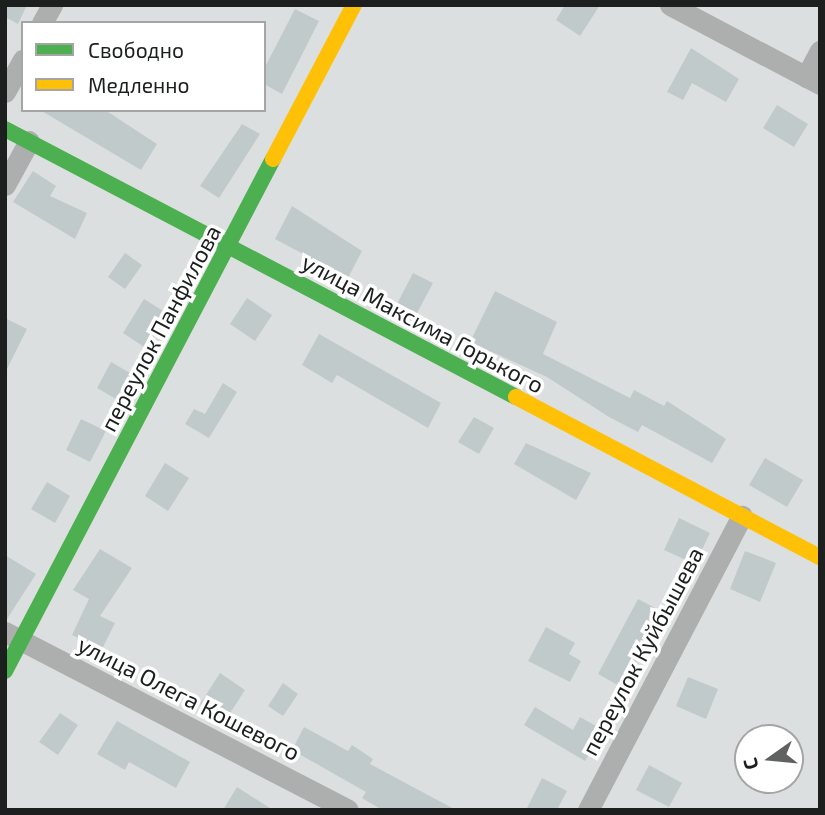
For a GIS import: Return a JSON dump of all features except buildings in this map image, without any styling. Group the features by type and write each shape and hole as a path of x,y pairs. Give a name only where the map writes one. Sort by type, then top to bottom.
{"main road":[{"name":"переулок Панфилова","path":"5,671 13,636 229,246 354,5"},
{"name":"улица Максима Горького","path":"5,129 820,557"}],"street":[{"path":"44,21 52,5"},
{"path":"670,5 813,80 820,51"},
{"path":"5,92 21,64"},
{"path":"5,185 29,141"},
{"name":"переулок Куйбышева","path":"588,810 742,516"},
{"name":"улица Олега Кошевого","path":"13,636 348,810"}],"traffic: fast":[{"path":"5,129 516,397"},
{"path":"5,671 273,159"}],"traffic: slow":[{"path":"273,159 354,5"},
{"path":"516,397 820,557"}]}
